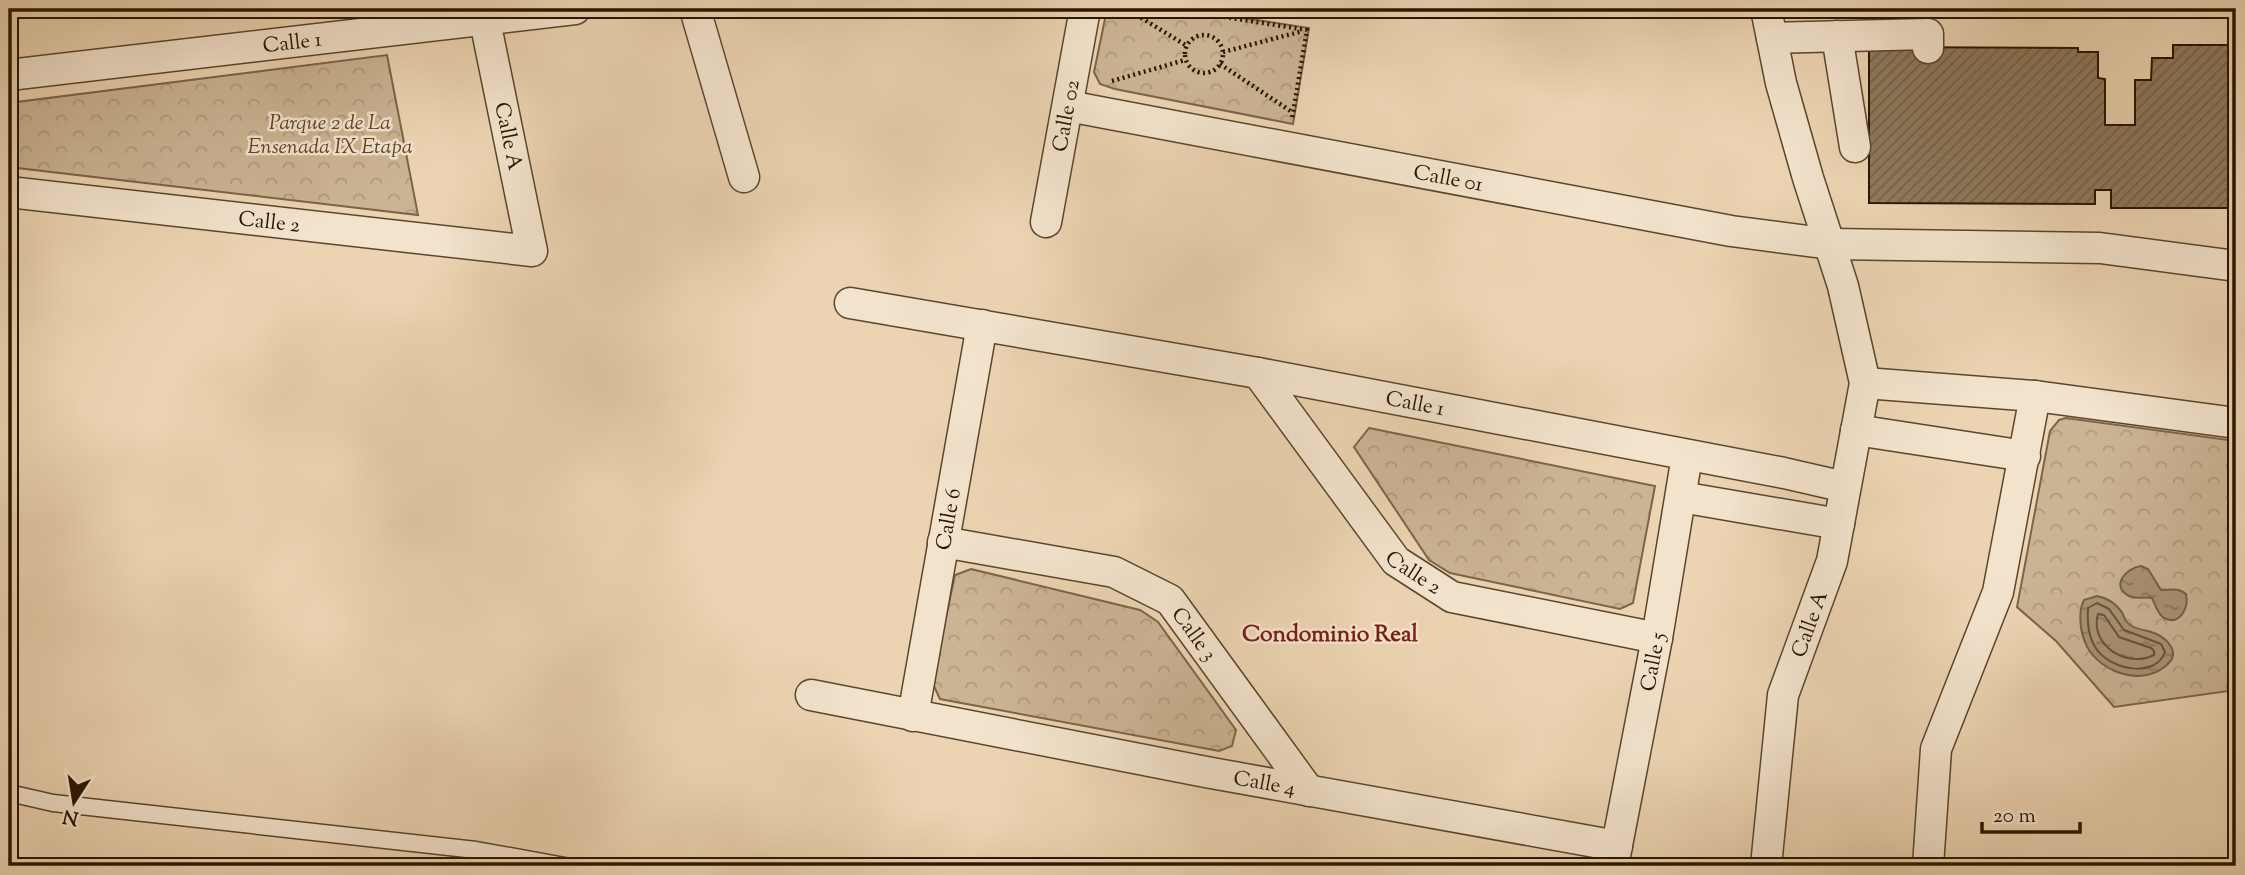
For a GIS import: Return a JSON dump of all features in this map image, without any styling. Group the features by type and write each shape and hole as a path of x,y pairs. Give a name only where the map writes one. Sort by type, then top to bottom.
{"street":[{"name":"Calle 1","path":"9,75 575,9"},
{"path":"695,9 744,177"},
{"name":"Calle 02","path":"1046,222 1086,9"},
{"path":"1766,9 1781,83 1843,286 1865,383 2035,396 2236,423"},
{"name":"Calle A","path":"485,20 532,251"},
{"path":"1772,38 1928,34 1928,48"},
{"path":"1837,36 1855,147"},
{"name":"Calle 01","path":"1068,106 1731,231 1831,244 2075,246 2236,266"},
{"name":"Calle 2","path":"9,192 532,251"},
{"name":"Calle 1","path":"850,303 1258,373 1784,473 1845,487"},
{"name":"Calle 6","path":"913,716 982,325"},
{"name":"Calle 2","path":"1258,373 1396,561 1452,597 1657,638"},
{"name":"Calle A","path":"1766,866 1783,695 1832,561 1865,383"},
{"path":"1928,866 1936,749 1998,592 2035,396"},
{"path":"1856,430 2025,456"},
{"name":"Calle 5","path":"1615,856 1657,638 1688,456"},
{"path":"1681,497 1839,524"},
{"name":"Calle 3","path":"943,542 1114,572 1170,600 1309,791"},
{"name":"Calle 4","path":"811,695 1309,791 1615,856"}],"lane":[{"path":"9,793 53,803 476,850 565,866"}],"path":[{"path":"1127,9 1187,46"},
{"path":"1175,9 1307,30"},
{"path":"1223,52 1307,30"},
{"path":"1291,123 1307,30"},
{"path":"1204,36 1217,40 1223,52 1220,65 1210,72 1198,73 1192,70 1185,60 1187,46 1193,39 1204,36"},
{"path":"1102,83 1185,60"},
{"path":"1220,65 1293,112"}],"green space":[{"path":"1107,9 1184,9 1309,28 1293,124 1100,84 1094,72"},
{"name":"Parque 2 de La Ensenada IX Etapa","path":"387,55 418,215 9,167 9,103"},
{"path":"2066,418 2236,441 2236,690 2114,707 2056,641 2017,607 2050,431 2059,420"},
{"path":"1369,428 1655,486 1633,603 1620,609 1450,573 1429,560 1354,447"},
{"path":"971,569 1140,610 1158,622 1236,730 1232,746 1219,751 940,699 932,682 955,575"}],"water":[{"path":"2141,566 2148,569 2161,590 2177,590 2186,594 2185,610 2179,618 2170,620 2162,617 2152,598 2132,597 2123,592 2120,583 2122,578 2130,570"},
{"path":"2097,596 2115,604 2132,626 2155,633 2166,641 2173,651 2172,657 2163,668 2141,676 2130,675 2107,667 2090,652 2082,632 2081,610 2084,600"}],"building":[{"path":"2173,45 2229,45 2229,56 2236,56 2236,208 2111,208 2111,190 2095,190 2095,204 1869,203 1869,47 2078,48 2078,52 2098,52 2098,78 2105,79 2105,125 2135,125 2135,80 2151,80 2152,58 2173,58"}],"district":[{"name":"Condominio Real","path":"1330,633"}]}
